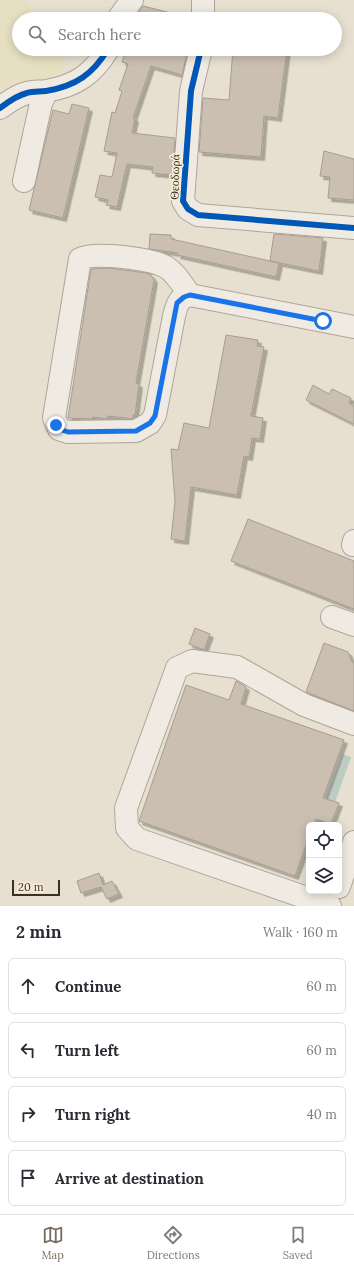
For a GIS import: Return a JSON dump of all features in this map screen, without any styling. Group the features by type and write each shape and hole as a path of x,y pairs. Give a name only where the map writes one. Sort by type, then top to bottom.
{"street":[{"path":"123,12 132,0"},
{"path":"203,0 203,12"},
{"path":"0,108 27,93 47,91 76,83 91,72 104,56"},
{"name":"Θεοδωρά","path":"199,56 191,91 183,201 188,209 198,215 354,228"},
{"path":"24,181 41,103 47,91"},
{"path":"190,295 172,271 156,263 104,254 92,255 80,259 54,418 59,429 68,432 136,431 150,423 155,416 177,303 184,297 190,295 354,327"},
{"path":"332,617 354,625"},
{"path":"337,894 331,906 137,839 127,828 126,808 177,668 192,661 237,667 304,705 354,724"},
{"path":"342,878 354,842"}],"shaded area":[{"path":"0,0 25,0 33,12 12,12 12,56 62,56 67,64 63,72 0,93"},
{"path":"343,754 351,757 328,822 318,822"}],"building":[{"path":"143,6 167,12 139,12"},
{"path":"124,56 186,56 182,75 151,66 133,118 135,118 132,133 175,138 172,175 152,173 153,167 127,164 117,207 106,205 108,200 95,197 100,175 112,177 117,153 104,151 112,112 115,113 122,91 119,90 128,64 122,62"},
{"path":"232,56 286,56 278,118 264,116 261,157 199,152 203,98 229,100"},
{"path":"72,104 89,108 63,218 29,210 53,110 69,114"},
{"path":"324,151 354,159 354,200 328,198 330,177 320,176"},
{"path":"150,234 171,235 171,239 279,263 276,277 177,255 178,253 149,249"},
{"path":"274,234 323,238 319,271 270,261"},
{"path":"109,268 146,273 151,275 154,280 136,383 139,384 135,415 133,415 133,419 108,416 107,419 93,417 92,419 68,418 91,269"},
{"path":"226,335 258,340 257,346 264,347 251,416 263,418 260,439 252,438 249,457 244,456 237,495 191,487 185,541 171,539 175,502 171,449 178,450 184,423 209,428"},
{"path":"313,385 329,394 332,389 351,398 349,403 354,406 354,424 306,400"},
{"path":"248,519 354,561 354,609 231,561"},
{"path":"195,628 210,634 204,650 189,644"},
{"path":"324,643 348,652 352,662 354,663 354,711 306,692"},
{"path":"236,681 246,687 241,704 344,740 323,798 339,803 332,822 325,822 316,819 314,822 306,822 306,845 295,876 139,821 186,685 229,700"},
{"path":"99,873 103,885 112,881 119,894 107,899 101,887 81,893 77,881"}],"cycle path":[{"path":"0,108 13,99 24,94 57,89 83,78 103,56"},
{"path":"199,56 191,91 183,201 188,209 198,215 354,228"}],"route":[{"path":"56,425 59,429 68,432 136,431 144,428 150,423 155,416 177,303 184,297 190,295 323,321"}]}
